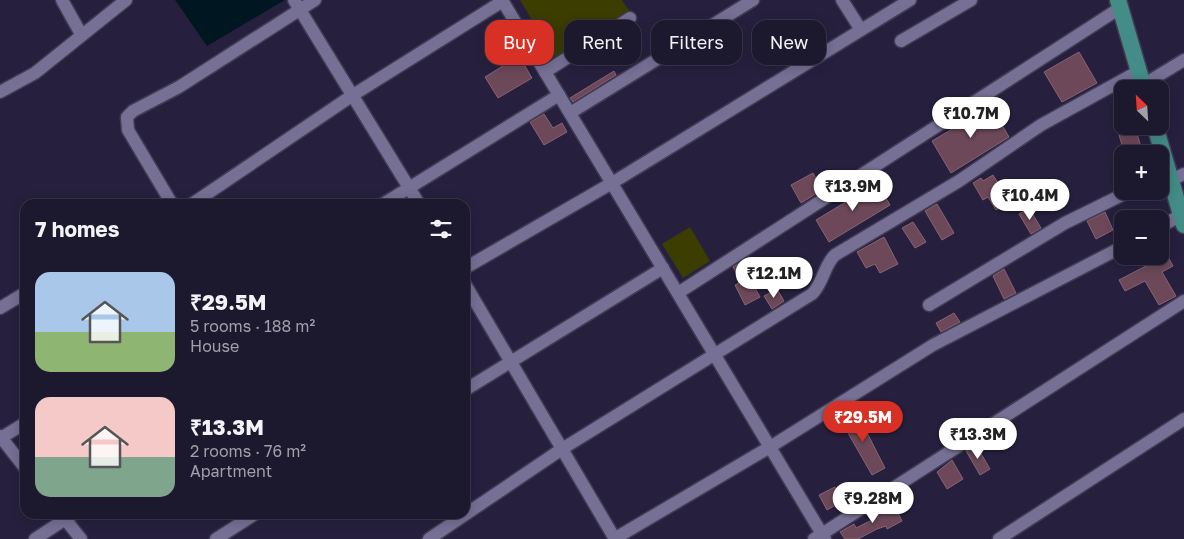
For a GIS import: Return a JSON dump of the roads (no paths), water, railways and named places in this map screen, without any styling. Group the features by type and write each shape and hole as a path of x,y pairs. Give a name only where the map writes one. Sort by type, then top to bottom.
{"main road":[{"path":"1119,4 1141,80"},
{"path":"1158,135 1170,174 1179,220"}],"street":[{"path":"62,0 81,34"},
{"path":"0,92 35,73 81,34 126,0"},
{"path":"169,199 128,130 127,116 133,110 178,87 297,5 315,0"},
{"path":"199,199 353,95 503,0 770,447 820,537 1182,302"},
{"path":"570,113 753,0"},
{"path":"842,0 861,30"},
{"path":"470,265 612,183 910,0"},
{"path":"900,41 971,0"},
{"path":"678,293 1119,4"},
{"path":"297,5 416,199"},
{"path":"545,72 630,18"},
{"path":"1146,80 1184,60"},
{"path":"470,511 562,449 812,294 822,283 835,254 959,181 1041,125 1114,94"},
{"path":"391,199 559,95"},
{"path":"929,305 1065,223 1114,199"},
{"path":"470,292 614,539 770,447 933,345 1114,251"},
{"path":"470,387 663,268"},
{"path":"0,308 20,296"},
{"path":"999,539 1184,419"},
{"path":"20,426 1,437 20,462"},
{"path":"35,539 61,519"},
{"path":"68,519 81,539"},
{"path":"216,539 247,519"},
{"path":"429,539 459,519"}],"water":[{"path":"175,0 285,0 207,46"}]}
